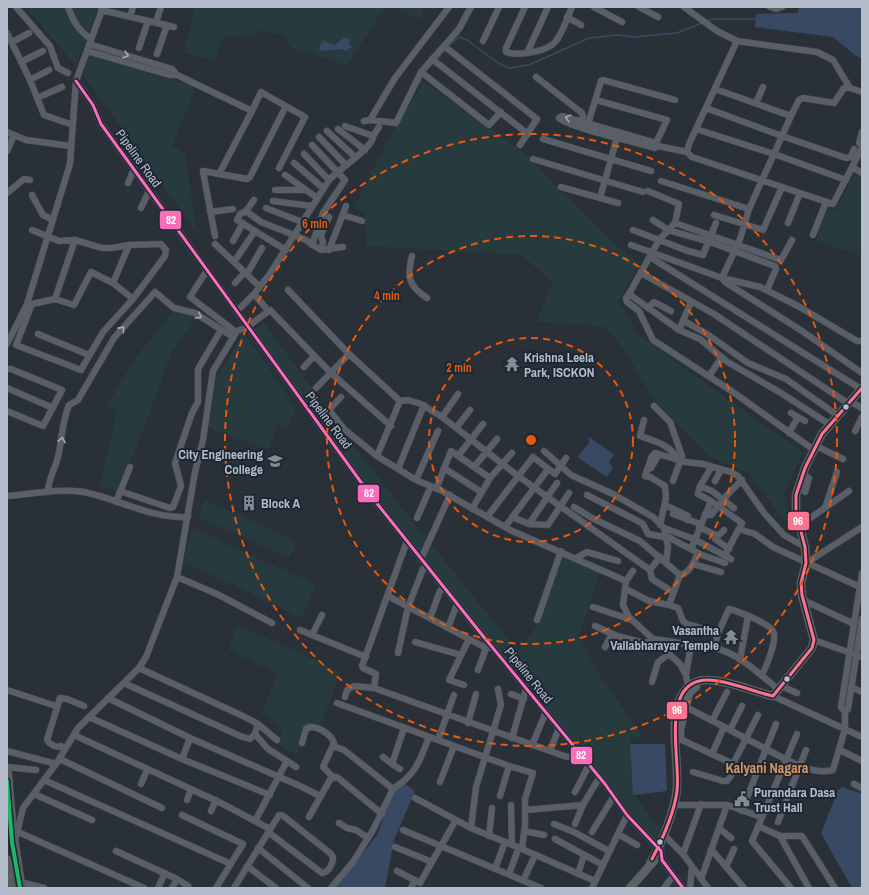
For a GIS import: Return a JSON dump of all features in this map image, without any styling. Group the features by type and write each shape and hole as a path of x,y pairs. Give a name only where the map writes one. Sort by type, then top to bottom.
{"highway":[{"path":"7,768 21,885"},
{"path":"7,860 11,888"}],"main road":[{"path":"676,805 679,700 697,681 710,680 778,690 812,648 814,640 803,600 801,583 806,563 805,547 796,512 796,495 802,475 829,424 850,403 861,388"},
{"path":"630,888 650,864 659,849 666,836 676,805 682,773 680,740 677,730 686,707 689,690"}],"street":[{"path":"16,7 50,46 58,68 68,73"},
{"path":"68,7 73,21 90,41 172,69 177,75 252,111"},
{"path":"130,17 133,7"},
{"path":"156,22 160,7"},
{"path":"449,7 395,78 367,120 396,123 421,72 461,26 471,7"},
{"path":"483,41 499,7"},
{"path":"525,7 505,50 511,53 527,53 555,42 572,7"},
{"path":"527,53 548,7"},
{"path":"594,7 622,22"},
{"path":"639,7 658,17"},
{"path":"684,7 717,31 737,41 817,52 833,60 850,88"},
{"path":"770,7 776,9 782,7"},
{"path":"7,344 28,304 70,164 76,81 102,9 174,27"},
{"path":"567,17 581,25"},
{"path":"139,48 148,20"},
{"path":"157,54 167,25"},
{"path":"7,33 30,80 44,116 73,125"},
{"path":"12,42 28,33"},
{"path":"688,152 689,144 737,41"},
{"path":"444,46 537,119 520,145"},
{"path":"21,62 43,51"},
{"path":"87,51 170,75 177,75"},
{"path":"432,59 528,134"},
{"path":"30,80 49,70"},
{"path":"421,72 489,125 501,112"},
{"path":"536,77 582,113 583,117 581,121"},
{"path":"588,124 601,81 603,80 675,100"},
{"name":"Pipeline Road","path":"76,81 93,105 100,124 320,427 457,604 489,648 546,712 600,778 627,815 659,849 662,860 683,888"},
{"path":"37,98 62,87"},
{"path":"756,103 763,87"},
{"path":"722,278 736,248 745,225 744,220 761,180 799,100 803,98 834,103 844,88 850,88 862,92"},
{"path":"715,89 791,116"},
{"path":"219,174 261,92 305,117 279,168"},
{"path":"596,100 667,120 655,148 581,121 562,116 559,118 617,135"},
{"path":"215,236 202,171 247,179 250,177 286,106"},
{"path":"706,108 846,158 851,157 854,149"},
{"path":"345,126 373,136"},
{"path":"237,311 260,287 286,250 316,197 329,180 345,164 365,150 373,140 373,136 379,127"},
{"path":"338,129 365,150"},
{"path":"696,129 774,154 846,180"},
{"path":"327,131 355,157"},
{"path":"7,132 26,140 71,146"},
{"path":"657,144 688,152 692,157 826,202 835,203 862,146 859,143 862,132"},
{"path":"7,151 14,135"},
{"path":"600,198 617,135"},
{"path":"319,137 345,164"},
{"path":"544,139 652,171"},
{"path":"312,145 345,180 323,213 312,245"},
{"path":"304,154 329,180"},
{"path":"533,159 604,181 646,191 678,203 675,223 659,240 652,255 626,298 627,302 639,311 653,340 709,376 789,433 815,448 843,459"},
{"path":"294,163 323,188"},
{"path":"852,167 862,173"},
{"path":"128,183 134,169"},
{"path":"285,175 316,197"},
{"path":"7,193 24,179 30,180"},
{"path":"661,181 749,209"},
{"path":"561,187 618,203"},
{"path":"714,215 763,230 782,187"},
{"path":"275,190 306,190"},
{"path":"141,208 149,191"},
{"path":"788,223 800,193"},
{"path":"32,195 42,215 53,220"},
{"path":"254,200 246,211 243,211 237,220 286,250"},
{"path":"273,201 311,206"},
{"path":"813,235 826,202"},
{"path":"329,250 346,206"},
{"path":"266,208 302,222"},
{"path":"210,212 233,209"},
{"path":"246,211 261,222 294,236 321,250 343,247"},
{"path":"343,215 362,221"},
{"path":"321,250 324,242 321,235 329,217"},
{"path":"653,220 668,230 781,260"},
{"path":"675,223 712,235 776,267"},
{"path":"633,230 698,255 704,254 710,242 716,223"},
{"path":"233,241 243,224"},
{"path":"32,230 59,241 74,240 102,248 159,243 163,245 166,250 165,256 134,299 106,329 81,370 16,345 32,304 55,299 74,305 92,272 113,283 134,299"},
{"path":"234,262 255,231"},
{"path":"55,299 74,240"},
{"path":"766,290 776,267 792,240"},
{"path":"215,244 260,287"},
{"path":"113,283 129,245"},
{"path":"631,245 652,255 861,388"},
{"path":"235,283 246,273 262,248"},
{"path":"652,255 722,278 766,290 857,340 862,341"},
{"path":"412,256 409,276 414,287 427,298"},
{"path":"207,270 190,297 234,335"},
{"path":"641,273 714,314 850,403 862,408"},
{"path":"722,278 725,282 802,331 862,373"},
{"path":"288,290 350,354 400,401"},
{"path":"48,492 48,483 52,478 69,405 78,400 114,338 155,292 174,308 195,313 221,330 234,335"},
{"path":"254,294 264,307"},
{"path":"629,294 679,330 700,339 722,357 829,424"},
{"path":"648,308 654,302 671,311"},
{"path":"679,330 692,302"},
{"path":"15,844 23,808 58,762 74,735 89,717 139,668 146,657 177,577 213,372 234,335 241,328 247,326 270,310 331,373 391,426"},
{"path":"684,321 707,334 748,363 786,379 837,415"},
{"path":"120,491 170,508 173,506 180,486 175,463 192,413 198,402 198,369 221,330"},
{"path":"38,334 89,355"},
{"path":"316,388 350,354"},
{"path":"304,367 314,356"},
{"path":"709,376 722,357"},
{"path":"744,371 748,363"},
{"path":"7,369 11,369 60,388 61,391 40,432"},
{"path":"7,388 53,408"},
{"path":"442,417 458,394"},
{"path":"341,397 329,410 344,428 377,456 416,480 450,496 505,527 562,551 626,581"},
{"path":"400,401 408,400 424,405 442,417 534,488 650,570 652,579 674,592"},
{"path":"377,456 391,426 400,401"},
{"path":"198,402 208,403"},
{"path":"398,469 424,405"},
{"path":"654,406 670,422 682,456 679,460 673,481"},
{"path":"456,428 470,410"},
{"path":"7,411 43,426"},
{"path":"790,413 805,421"},
{"path":"789,433 798,417"},
{"path":"855,431 862,417"},
{"path":"644,420 640,436 670,450 679,460"},
{"path":"458,456 470,438 483,424"},
{"path":"416,480 438,431"},
{"path":"474,467 497,439"},
{"path":"438,484 451,451 490,478"},
{"path":"544,451 560,467 571,475 613,494 646,512 662,527 694,539 731,559"},
{"path":"472,509 490,478 512,453"},
{"path":"666,562 668,547 662,527 666,486 650,477 645,476 652,456 655,453 731,472 742,480 764,513 784,535 805,547"},
{"path":"651,468 659,454"},
{"path":"487,517 533,457 555,474 566,458"},
{"path":"116,502 130,467"},
{"path":"444,468 481,492"},
{"path":"711,468 700,486 698,494 742,522 725,555"},
{"path":"716,481 721,470"},
{"path":"505,527 546,472"},
{"path":"825,508 837,472"},
{"path":"802,475 809,478 805,492"},
{"path":"705,514 711,516 717,506 742,480"},
{"path":"529,524 557,483"},
{"path":"417,518 431,486"},
{"path":"700,486 712,491 734,508"},
{"path":"7,496 76,491 94,494 160,515 188,517"},
{"path":"799,526 849,491"},
{"path":"512,517 529,524 548,525 569,492"},
{"path":"587,495 643,524 648,534 666,537 698,553 725,563"},
{"path":"421,559 450,496"},
{"path":"691,549 711,501"},
{"path":"665,504 684,513 688,516 687,520"},
{"path":"574,507 592,518 640,541 680,575"},
{"path":"673,514 716,535"},
{"path":"806,563 862,527"},
{"path":"738,529 756,534 773,547 860,587"},
{"path":"716,535 719,535 724,530"},
{"path":"716,535 715,539 729,549"},
{"path":"374,688 376,674 362,667 407,541"},
{"path":"537,620 562,551"},
{"path":"576,558 587,552 618,561"},
{"path":"680,575 685,574 693,564 698,553"},
{"path":"650,570 660,558"},
{"path":"693,564 721,572"},
{"path":"398,653 408,607 423,569"},
{"path":"632,571 626,581 623,605 633,621 680,664 686,675 689,690"},
{"path":"845,712 841,707 862,572"},
{"path":"669,605 680,575"},
{"path":"177,577 217,594 272,623"},
{"path":"626,589 649,601 678,608 683,621 687,624 718,633"},
{"path":"430,618 440,591"},
{"path":"388,596 489,648 478,670"},
{"path":"803,600 854,624"},
{"path":"448,628 457,604"},
{"path":"593,607 633,621"},
{"path":"714,648 718,633 729,609 748,616 771,628 774,631 774,637 768,661 762,675"},
{"path":"312,635 322,615"},
{"path":"740,660 748,616"},
{"path":"686,707 786,759 820,772 833,770 845,729 845,712 848,709 859,656 862,619"},
{"path":"594,626 612,634 644,643 654,639 714,648 728,652 762,675 778,690 845,729 862,737"},
{"path":"300,630 366,656"},
{"path":"605,647 612,634"},
{"path":"464,685 449,680 469,639"},
{"path":"814,640 859,656"},
{"path":"415,642 461,655"},
{"path":"686,675 691,644"},
{"path":"652,682 658,662 669,654"},
{"path":"139,668 258,724 277,740"},
{"path":"124,683 240,736 250,739 255,734 258,724"},
{"path":"345,697 347,690 354,686 374,688 448,716 564,756 587,762 575,792"},
{"path":"852,687 862,692"},
{"path":"470,828 476,787 501,705 498,689"},
{"path":"512,738 526,689"},
{"path":"7,690 56,706"},
{"path":"778,690 797,693"},
{"path":"712,721 727,692"},
{"path":"468,722 476,694"},
{"path":"511,694 524,698"},
{"path":"438,740 448,716 454,695"},
{"path":"61,746 58,747 49,744 47,740 56,706 60,698 67,699 84,706"},
{"path":"108,698 190,738 320,796"},
{"path":"337,703 486,758 533,773 525,799 526,810 521,848 509,874"},
{"path":"712,754 742,706"},
{"path":"532,745 546,712"},
{"path":"694,772 727,781 731,776 734,764 758,716"},
{"path":"89,717 182,759 270,795"},
{"path":"742,811 776,724"},
{"path":"302,743 306,729 312,726 332,738 334,742 333,746 323,767 334,778 337,777 382,814"},
{"path":"392,764 404,728"},
{"path":"550,751 559,728"},
{"path":"255,734 268,749 296,767"},
{"path":"791,888 752,841 761,817 798,734"},
{"path":"74,735 147,770 216,800 255,821 269,830 322,873 328,871 333,861 333,857 282,815 279,815 269,830 235,886 243,888"},
{"path":"331,888 353,862 382,814 393,789 416,769 429,737"},
{"path":"182,759 190,738"},
{"path":"680,740 734,764"},
{"path":"333,746 344,750 393,789"},
{"path":"440,782 454,746"},
{"path":"778,822 806,750"},
{"path":"840,750 862,761"},
{"path":"7,751 58,762 162,808"},
{"path":"383,757 400,769"},
{"path":"255,821 287,761"},
{"path":"500,796 509,766"},
{"path":"7,768 36,770"},
{"path":"141,784 147,770"},
{"path":"309,817 331,778 334,778"},
{"path":"575,824 583,805 600,778"},
{"path":"44,780 231,864"},
{"path":"854,784 862,788"},
{"path":"187,800 191,789"},
{"path":"34,794 92,820"},
{"path":"592,832 614,796"},
{"path":"415,798 470,828 521,848 595,881"},
{"path":"211,811 216,800"},
{"path":"683,854 701,804"},
{"path":"512,805 512,845"},
{"path":"526,810 583,805"},
{"path":"676,805 727,805 761,817"},
{"path":"701,879 727,805"},
{"path":"489,836 492,808"},
{"path":"182,815 243,844 216,888"},
{"path":"592,888 627,815"},
{"path":"397,871 420,882 456,820"},
{"path":"339,823 347,828 356,830 368,838"},
{"path":"554,824 574,832 609,851"},
{"path":"758,826 780,836 802,836 834,888"},
{"path":"719,828 731,838"},
{"path":"403,830 541,888"},
{"path":"524,831 544,835"},
{"path":"18,832 144,888"},
{"path":"618,834 637,845"},
{"path":"666,836 683,854 708,888"},
{"path":"780,836 809,888"},
{"path":"555,839 603,865"},
{"path":"495,869 505,842"},
{"path":"395,847 432,862"},
{"path":"258,848 308,888"},
{"path":"711,849 744,888"},
{"path":"726,867 734,849"},
{"path":"116,851 165,873 188,886"},
{"path":"523,881 535,855"},
{"path":"578,874 584,855"},
{"path":"247,866 276,888"},
{"path":"690,888 692,866"},
{"path":"158,888 165,873"},
{"path":"664,888 673,876"},
{"path":"172,888 177,879"},
{"path":"411,888 415,880"},
{"path":"21,885 44,888"}],"green space":[{"path":"26,7 98,7 76,66"},
{"path":"195,7 306,7 315,9 339,7 385,7 347,65 291,48 285,37 260,29 252,37 224,36 215,60 184,53"},
{"path":"393,7 419,7 425,10 419,19"},
{"path":"89,54 196,87 172,146 185,154 197,233 83,75"},
{"path":"424,82 523,152 607,237 639,264 618,302 640,336 803,453 783,496 789,527 749,474 710,457 654,400 626,352 605,326 536,322 553,282 521,255 367,246 364,211 354,209 370,174 396,126"},
{"path":"854,173 862,177 862,256 816,241 827,208 836,211"},
{"path":"174,311 196,318 171,354 139,442 116,491 100,486 117,410 106,407 137,356"},
{"path":"263,321 338,425 427,540 421,553 369,487 254,330"},
{"path":"244,332 296,408 287,428 279,424 268,449 209,428 216,379"},
{"path":"205,500 297,541 289,558 198,517"},
{"path":"192,528 316,585 301,618 231,583 183,563"},
{"path":"431,544 518,651 540,622 563,555 600,572 579,635 598,673 643,737 630,737 633,794 662,831 657,841 653,840 511,669 425,557"},
{"path":"238,625 341,672 318,732 306,726 297,755 277,744 282,730 262,711 278,674 228,649"}],"water":[{"path":"800,7 862,7 862,58 856,56 833,37 755,27 756,14 797,13"},
{"path":"345,37 351,40 348,44 352,47 345,51 343,49 319,51 320,45 324,41 334,45"},
{"path":"589,437 615,455 609,462 613,468 607,477 577,457 589,443"},
{"path":"630,744 665,744 667,791 633,795"},
{"path":"405,784 415,791 394,840 385,888 336,888 377,835 393,793"},
{"path":"842,787 862,794 862,888 852,888 821,833 838,790"}],"waterway":[{"path":"707,21 713,19 755,19"},
{"path":"448,46 459,37 467,40 498,63 508,68 529,65 589,38 617,35 635,37 677,33 702,23"},
{"path":"437,59 445,50"},
{"path":"425,72 433,63"},
{"path":"420,83 422,77"}],"transit line":[{"name":"82","path":"76,81 93,105 101,124 371,496 483,636 605,784 627,815 661,851 662,860 683,888"},
{"name":"96","path":"652,859 668,826 676,800 678,779 675,729 676,713 680,698 687,687 699,681 707,680 726,682 773,696 812,648 814,640 802,595 801,583 806,563 805,547 796,512 796,495 805,468 822,434 862,388"},
{"path":"7,781 12,842 20,888"}],"place":[{"name":"Krishna Leela Park, ISCKON","path":"512,364"},
{"name":"City Engineering College","path":"275,461"},
{"name":"Block A","path":"249,503"},
{"name":"Vasantha Vallabharayar Temple","path":"731,637"},
{"name":"Purandara Dasa Trust Hall","path":"742,799"}],"district":[{"name":"Kalyani Nagara","path":"767,768"}]}
